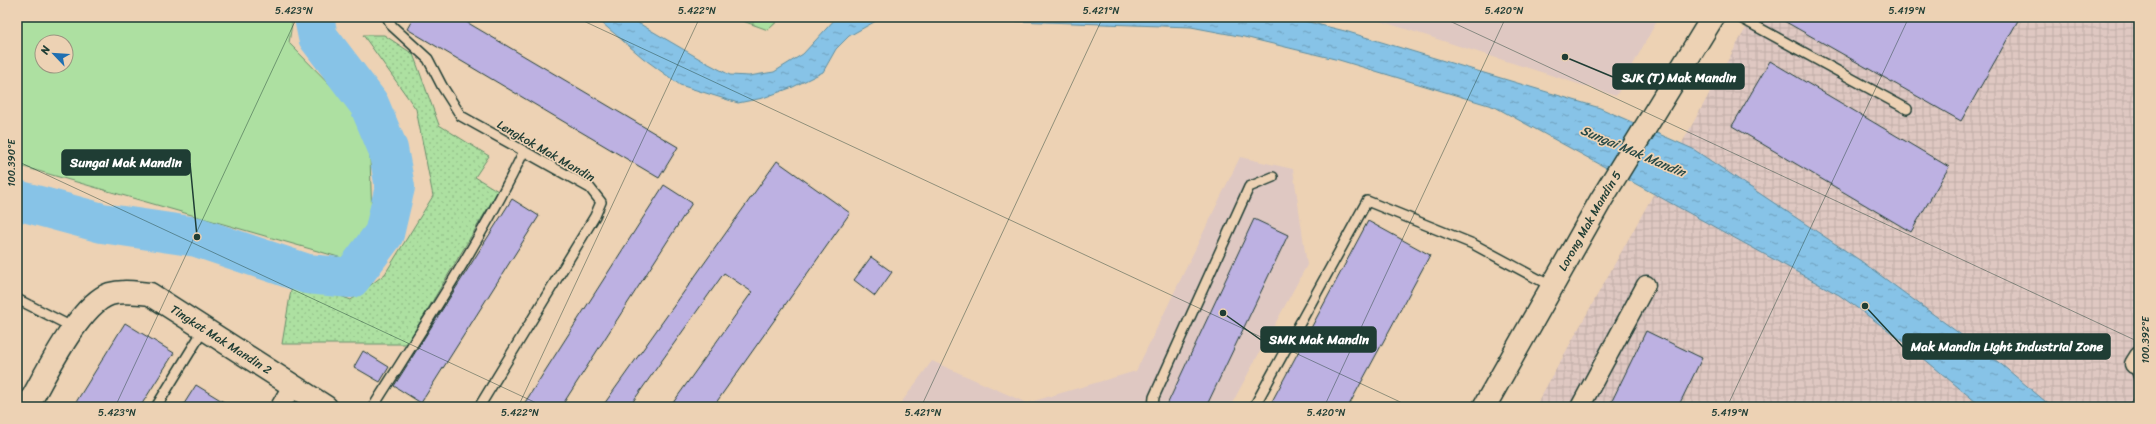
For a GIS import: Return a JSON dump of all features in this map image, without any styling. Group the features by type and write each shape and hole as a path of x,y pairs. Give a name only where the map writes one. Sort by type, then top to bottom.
{"street":[{"name":"Lorong Mak Mandin 5","path":"1484,407 1551,286 1601,200 1713,17"},
{"path":"1580,407 1646,285"},
{"name":"Tingkat Mak Mandin 2","path":"74,328 88,308 109,294 128,291 150,294 326,407"},
{"path":"27,407 74,328"},
{"path":"280,407 292,386"}],"lane":[{"name":"Lengkok Mak Mandin","path":"387,17 392,26 428,59 442,86 461,116 590,188 601,202 595,216 479,407"},
{"path":"1739,17 1907,109"},
{"path":"373,407 463,265 504,191 524,151"},
{"path":"1153,407 1154,397 1249,187 1272,177"},
{"path":"1254,407 1367,201 1474,244 1551,286"},
{"path":"17,299 74,328"},
{"path":"156,407 204,329"}],"shaded area":[{"path":"1368,17 1659,17 1616,96"},
{"path":"1752,17 2139,17 2139,407 1535,407"},
{"path":"1240,157 1293,169 1307,265 1230,407 898,407 932,361 1027,403 1136,371"}],"green space":[{"path":"17,17 293,17 289,43 369,124 372,221 342,258 17,165"},
{"path":"732,17 782,17 768,30"},
{"path":"363,35 384,35 413,54 439,125 489,156 475,177 498,191 407,344 282,344 293,278 351,300 385,274 433,196 416,109"}],"water":[{"path":"595,17 628,17 730,75 749,76 774,72 803,54 837,17 883,17 849,36 836,49 823,72 793,87 763,98 738,103 680,85 643,58"},
{"path":"1001,17 1288,17 1345,31 1600,108 1693,149 1861,261 2002,365 2052,407 1982,407 1899,338 1839,295 1495,107 1339,60 1244,37 1191,27 1015,21"}],"building":[{"path":"414,17 458,17 678,147 659,178 407,29"},
{"path":"1777,17 2020,17 1961,121"},
{"path":"1770,61 1949,167 1911,232 1732,126"},
{"path":"777,161 850,213 713,407 670,407 752,292 724,273 629,407 602,407"},
{"path":"664,185 692,203 561,407 522,407"},
{"path":"512,199 539,216 421,403 394,386"},
{"path":"1254,219 1288,235 1206,407 1166,407"},
{"path":"1368,221 1430,255 1348,407 1269,407"},
{"path":"871,257 892,272 875,296 854,280"},
{"path":"125,323 174,353 140,407 73,407"},
{"path":"1646,331 1702,358 1678,407 1609,407"},
{"path":"363,351 389,367 380,382 354,367"},
{"path":"196,385 232,407 182,407"}],"waterway":[{"name":"Sungai Mak Mandin","path":"17,200 102,223 197,237 307,274 351,278 384,234 395,187 388,149 369,104 318,37 314,17"}],"place":[{"name":"SJK (T) Mak Mandin","path":"1565,57"},
{"name":"Sungai Mak Mandin","path":"197,237"},
{"name":"Mak Mandin Light Industrial Zone","path":"1865,306"},
{"name":"SMK Mak Mandin","path":"1223,313"}]}
